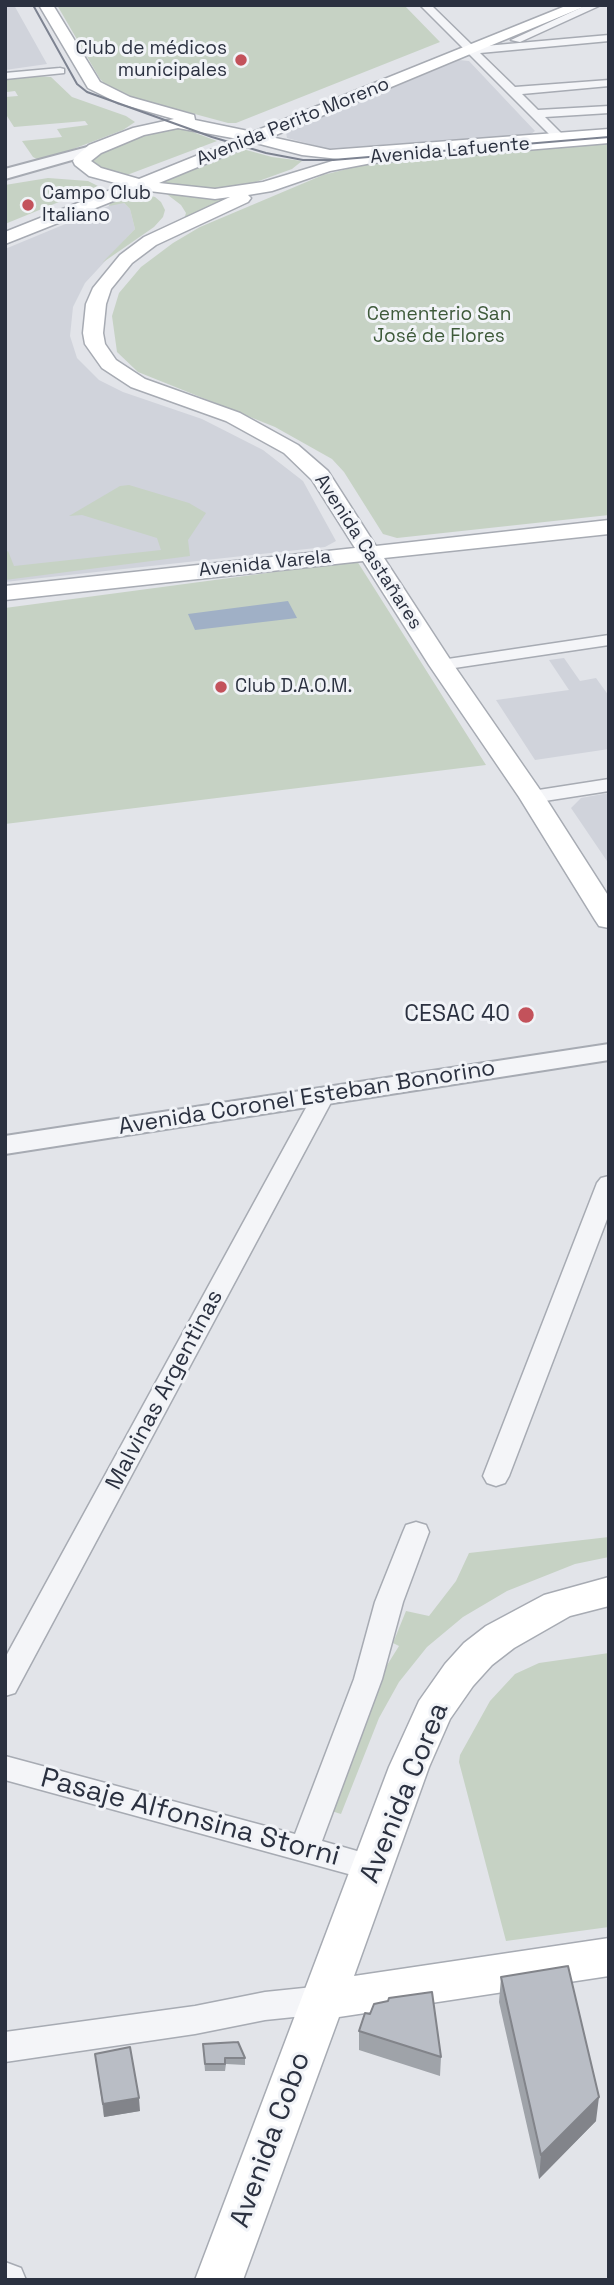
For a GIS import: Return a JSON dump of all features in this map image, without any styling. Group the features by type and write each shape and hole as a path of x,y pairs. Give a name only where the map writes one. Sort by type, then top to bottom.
{"main road":[{"path":"46,5 94,85 124,100 212,127"},
{"name":"Avenida Perito Moreno","path":"467,48 563,5"},
{"name":"Avenida Perito Moreno","path":"5,239 250,136 581,5"},
{"path":"57,66 76,91 144,117 147,121 139,131"},
{"path":"95,172 81,161 95,149 139,131 178,123 212,127"},
{"name":"Avenida Lafuente","path":"212,127 302,150 344,155 609,136"},
{"name":"Avenida Lafuente","path":"95,172 138,184 215,194 266,187 293,176 372,158 561,139"},
{"path":"293,176 313,160 302,150"},
{"name":"Avenida Perito Moreno","path":"5,231 138,184"},
{"name":"Avenida Castañares","path":"138,184 170,202 173,207 170,220 150,242 126,260 102,288 96,304 93,333 101,356 138,383 233,417 264,432 291,449 320,476 441,665 532,797 609,920"},
{"name":"Avenida Castañares","path":"150,242 266,187"},
{"name":"Avenida Varela","path":"5,593 609,527"},
{"name":"Avenida Corea","path":"323,2000 433,1712 459,1675 478,1654 523,1623 558,1605 609,1591"},
{"path":"323,2000 609,1957"},
{"name":"Avenida Cobo","path":"219,2280 323,2000"}],"street":[{"path":"425,5 561,139"},
{"path":"495,48 596,5"},
{"path":"467,48 609,38"},
{"path":"5,74 57,66"},
{"path":"513,91 609,83"},
{"path":"535,114 609,109"},
{"path":"5,174 95,149"},
{"path":"5,182 58,171 95,172"},
{"path":"441,665 609,640"},
{"path":"532,797 609,785"},
{"name":"Avenida Coronel Esteban Bonorino","path":"5,1144 609,1052"},
{"name":"Malvinas Argentinas","path":"5,1685 324,1095"},
{"path":"496,1476 609,1183"},
{"path":"304,1850 368,1679 388,1602 416,1532"},
{"name":"Pasaje Alfonsina Storni","path":"5,1768 374,1868"},
{"path":"5,2047 195,2020 265,2006 323,2000"}],"shaded area":[{"path":"5,5 14,5 47,64 5,70"},
{"path":"459,60 469,61 535,131 528,136 336,151 287,138 286,132"},
{"path":"116,203 124,203 130,209 135,229 85,283 73,307 70,336 77,358 99,380 123,392 202,419 263,450 303,481 336,541 325,547 5,582 5,249"},
{"path":"564,658 580,681 596,678 609,696 609,749 535,760 496,700 569,690 549,660"},
{"path":"609,793 609,864 571,808 581,798"}],"green space":[{"name":"Club de médicos municipales","path":"57,5 404,5 440,42 236,123 228,123 132,97 108,87 100,79"},
{"path":"51,77 72,97 126,116 135,122 123,130 39,160 33,157 22,141 62,137 57,129 88,125 85,121 14,127 5,113 5,97 18,96 15,91 7,92 5,78"},
{"path":"177,126 217,141 127,175 90,165 86,158 163,127"},
{"name":"Cementerio San José de Flores","path":"609,143 609,515 397,538 383,534 344,472 332,459 275,427 138,372 117,352 112,316 119,293 141,267 200,227 323,175 367,164"},
{"path":"239,148 272,157 302,161 292,169 231,191 157,184"},
{"name":"Campo Club Italiano","path":"48,178 88,181 98,186 5,224 5,185"},
{"path":"164,192 240,195 184,219 186,213 181,205"},
{"path":"139,193 155,197 161,202 165,210 163,217 154,227 102,263 135,229 130,209 124,203 109,206 111,200"},
{"path":"129,485 189,503 206,513 188,540 190,556 5,580 5,553 8,551 14,566 161,550 157,538 82,515 69,516 120,486"},
{"name":"Club D.A.O.M.","path":"357,561 486,765 5,824 5,608"},
{"path":"609,1537 609,1557 575,1564 507,1591 463,1617 427,1647 399,1682 379,1718 341,1814 328,1810 379,1678 399,1646 393,1643 406,1611 429,1616 456,1581 469,1553"},
{"path":"609,1653 609,1927 506,1941 459,1762 460,1755 490,1701 515,1674 539,1663"}],"water":[{"path":"288,601 297,618 195,630 188,614"}],"building":[{"path":"568,1966 599,2097 541,2155 501,1977"},
{"path":"432,1992 441,2057 359,2031 365,2013 370,2014 374,2004 388,2001 389,1998"},
{"path":"238,2042 245,2058 225,2058 225,2064 205,2064 203,2044"},
{"path":"130,2047 139,2098 103,2104 95,2054"}],"tram line":[{"path":"33,5 77,84 87,92 212,137 266,153 303,160 333,160 609,137"}],"place":[{"name":"Club de médicos municipales","path":"241,60"},
{"name":"Campo Club Italiano","path":"28,205"},
{"name":"Club D.A.O.M.","path":"221,687"},
{"name":"CESAC 40","path":"526,1015"}]}
